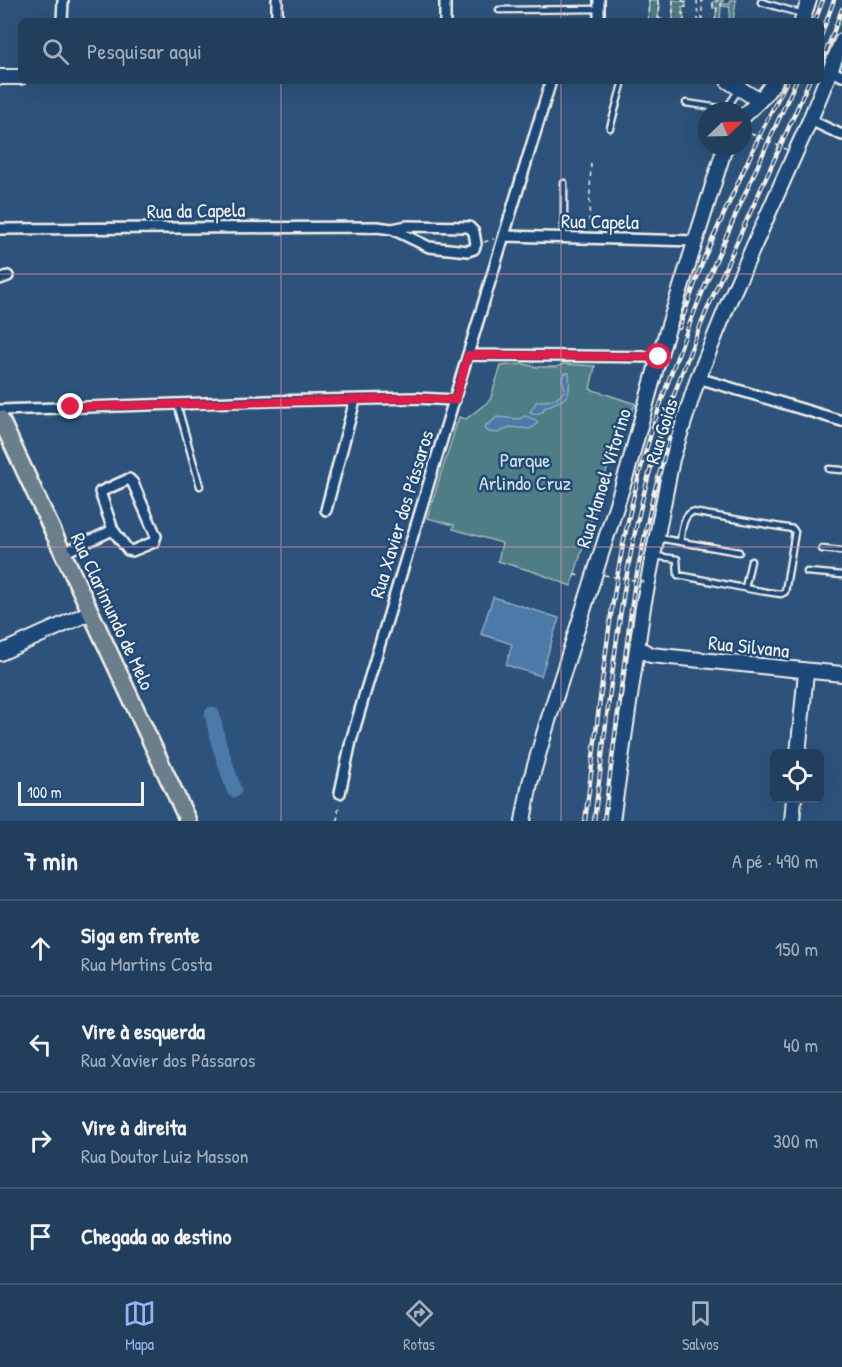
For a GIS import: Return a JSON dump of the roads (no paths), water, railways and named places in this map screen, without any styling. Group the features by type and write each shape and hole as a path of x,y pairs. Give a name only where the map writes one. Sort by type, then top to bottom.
{"main road":[{"path":"803,18 809,0"},
{"name":"Rua Goiás","path":"612,821 655,537 672,459 698,378 728,303 810,120 837,73 842,41"},
{"path":"0,77 18,77"},
{"path":"734,85 755,98 767,88"},
{"path":"752,106 767,88"},
{"name":"Rua Manoel Vitorino","path":"523,821 530,783 547,724 628,469 659,357 722,156"},
{"name":"Rua Clarimundo de Melo","path":"0,418 188,821"},
{"path":"0,653 91,612"},
{"name":"Rua Silvana","path":"638,648 651,655 842,674"},
{"path":"636,663 651,655"},
{"path":"798,749 806,672"},
{"path":"792,821 794,803"}],"street":[{"path":"62,18 63,0"},
{"path":"277,0 277,18"},
{"path":"445,0 445,18"},
{"name":"Rua Xavier dos Pássaros","path":"340,793 351,741 550,84"},
{"path":"810,120 842,135"},
{"name":"Rua da Capela","path":"0,229 468,227 474,232 476,244 474,249 468,250 429,247 392,229"},
{"name":"Rua Capela","path":"504,236 696,241"},
{"path":"468,355 659,357"},
{"path":"698,378 842,421"},
{"path":"0,410 417,398 455,400"},
{"path":"326,510 355,400"},
{"path":"129,479 133,483 156,539 154,542 130,551 113,530 100,492 129,479"},
{"path":"63,553 113,530"}],"lane":[{"path":"761,2 803,18"},
{"path":"499,10 599,5"},
{"path":"610,128 622,84"},
{"path":"686,104 726,109 734,85"},
{"path":"564,183 564,238"},
{"path":"177,404 200,486"},
{"path":"829,469 842,470"},
{"path":"652,556 677,559 678,574 781,594 785,592 795,532 793,529 692,512 688,513 684,519 680,542"},
{"path":"655,537 739,552"},
{"path":"822,549 842,551"},
{"path":"746,588 751,561"},
{"path":"807,572 842,575"}],"water":[{"path":"565,373 569,373 569,388 566,397 544,408 543,412 536,414 530,412 537,401 557,398 563,393 565,389 562,378"},
{"path":"525,416 538,423 530,429 510,427 498,433 489,432 485,428 486,424 488,425 497,417 519,419"},
{"path":"493,597 559,618 541,676 506,665 512,644 481,634"}],"waterway":[{"path":"212,714 234,790"}],"railway":[{"path":"816,18 823,0"},
{"path":"824,28 834,0"},
{"path":"824,57 842,9"},
{"path":"679,328 704,258 761,132 785,84"},
{"path":"585,821 613,599 641,468 691,320 795,84"},
{"path":"594,821 618,628 635,531 646,484 675,391 692,346 808,84"},
{"path":"604,821 634,588 653,496 674,422"}],"park label":[{"name":"Parque Arlindo Cruz","path":"525,470"}]}
